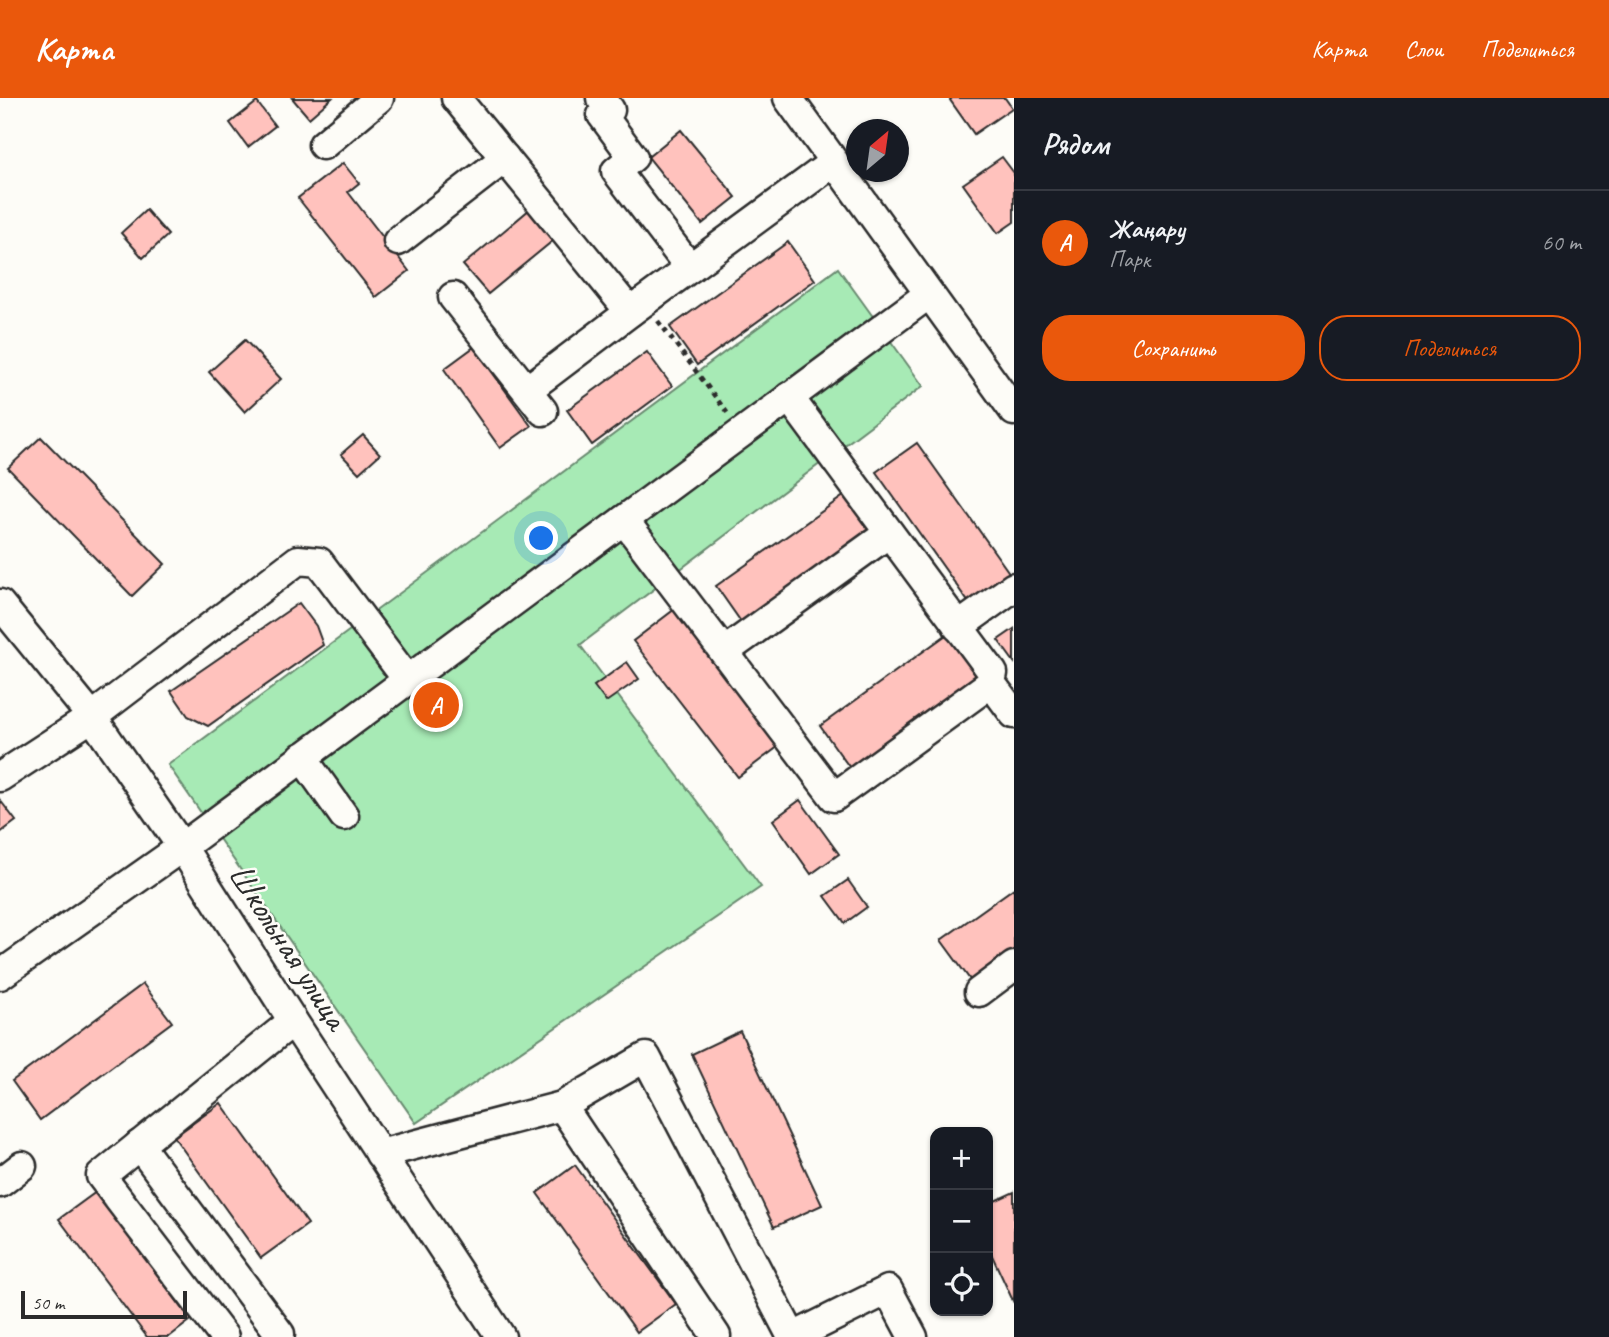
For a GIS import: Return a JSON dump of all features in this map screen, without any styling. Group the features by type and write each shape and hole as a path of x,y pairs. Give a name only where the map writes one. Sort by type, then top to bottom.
{"street":[{"path":"323,145 379,98"},
{"path":"456,98 505,158 637,307"},
{"path":"601,98 610,110 602,115 633,157 615,171 690,268"},
{"path":"788,98 1014,411"},
{"path":"398,241 505,158"},
{"path":"453,297 535,400 637,307 834,162"},
{"path":"0,975 182,847 929,294"},
{"path":"624,520 834,797 991,683 993,673 789,397"},
{"path":"724,652 889,533"},
{"path":"0,776 92,716 298,560 319,562 407,679"},
{"path":"958,626 1014,587"},
{"name":"Школьная улица","path":"0,604 92,716 182,847 501,1337"},
{"path":"991,683 1014,714"},
{"path":"302,757 344,816"},
{"path":"979,992 1014,966"},
{"path":"224,1337 102,1176 293,1021"},
{"path":"380,1154 562,1106 646,1057 793,1337 888,1290 913,1337"},
{"path":"562,1106 716,1336"},
{"path":"139,1145 280,1335 277,1337"}],"path":[{"path":"637,307 742,432"}],"green space":[{"path":"838,268 923,386 580,645 761,887 416,1123 168,765"}],"building":[{"path":"292,98 332,98 309,118"},
{"path":"1005,98 1012,108 974,134 950,100"},
{"path":"257,102 275,126 248,147 230,123"},
{"path":"681,130 736,197 702,224 648,157"},
{"path":"1002,157 1014,173 1014,222 998,233 963,184"},
{"path":"343,163 359,183 348,192 409,271 376,297 298,198"},
{"path":"536,204 561,234 488,294 463,265"},
{"path":"146,210 168,235 143,258 121,233"},
{"path":"788,242 815,280 697,365 670,327"},
{"path":"245,340 281,379 245,412 209,372"},
{"path":"474,347 531,426 500,448 444,369"},
{"path":"647,352 672,386 592,445 567,410"},
{"path":"363,435 380,454 359,473 341,454"},
{"path":"41,437 165,564 132,596 8,468"},
{"path":"917,443 1010,574 969,603 876,472"},
{"path":"848,493 876,533 744,626 716,586"},
{"path":"299,603 316,626 323,645 208,726 188,716 171,691"},
{"path":"675,609 779,746 738,777 633,641"},
{"path":"1014,629 1014,662 998,640"},
{"path":"953,630 983,672 850,768 820,726"},
{"path":"627,662 639,679 606,702 594,686"},
{"path":"0,800 16,821 0,833"},
{"path":"800,800 839,854 811,874 773,820"},
{"path":"848,880 867,907 845,923 825,896"},
{"path":"1014,888 1014,950 971,981 941,940"},
{"path":"143,984 172,1022 40,1120 12,1081"},
{"path":"740,1031 822,1205 774,1227 692,1054"},
{"path":"221,1103 308,1224 261,1258 174,1137"},
{"path":"575,1165 676,1304 637,1332 537,1193"},
{"path":"96,1192 191,1320 169,1337 147,1337 59,1219"},
{"path":"1014,1192 1014,1303 993,1258 993,1202"}],"place":[{"name":"Жаңару","path":"436,705"}]}
